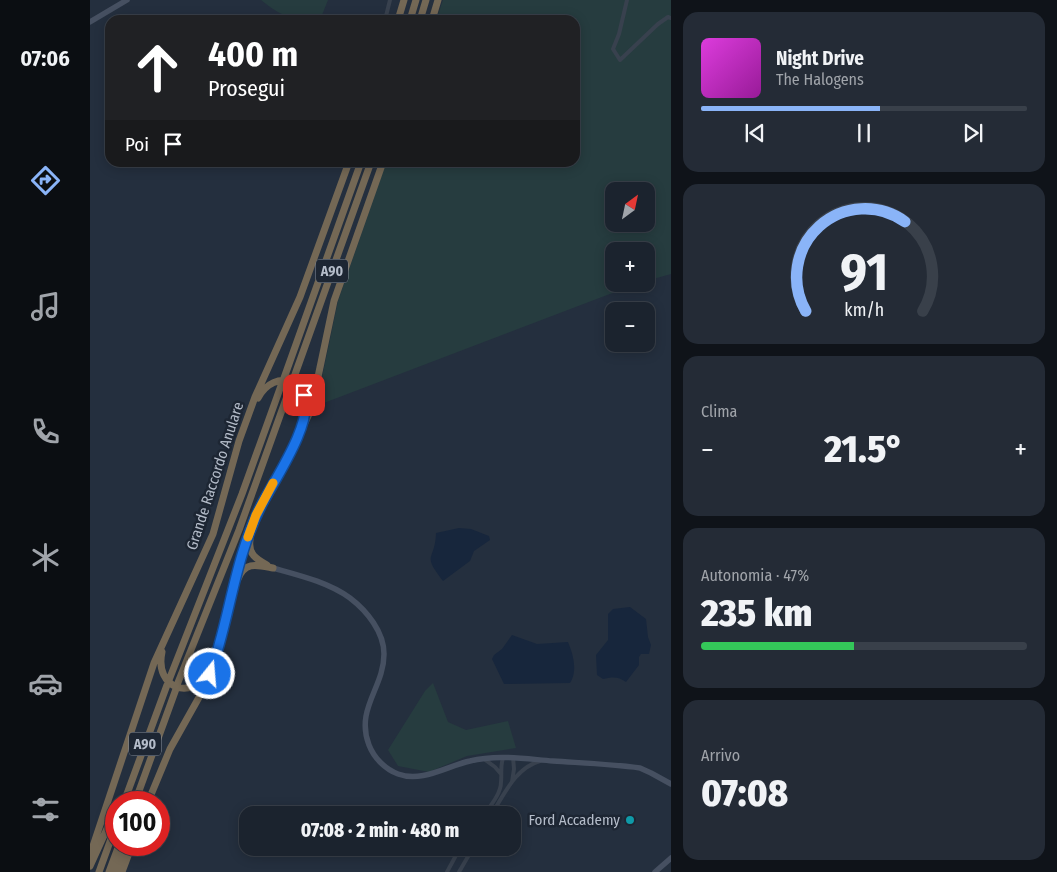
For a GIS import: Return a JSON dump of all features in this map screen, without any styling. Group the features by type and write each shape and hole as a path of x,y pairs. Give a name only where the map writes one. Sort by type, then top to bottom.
{"highway":[{"path":"400,15 404,0"},
{"path":"412,15 416,0"},
{"path":"422,15 426,0"},
{"path":"434,15 438,0"},
{"name":"Grande Raccordo Anulare","path":"90,855 143,695 167,635 213,534 234,456 245,424 255,397 300,297 347,167"},
{"name":"Grande Raccordo Anulare","path":"128,791 236,510 360,167"},
{"name":"A90","path":"139,791 294,384 369,167"},
{"path":"167,635 160,663 166,680 179,687 198,684 206,673 216,645 237,561 247,534 310,412 334,301 381,167"},
{"path":"245,424 261,393 272,383 285,381 294,384 305,397 304,420 296,441"},
{"path":"256,515 250,539 250,551 253,556 273,568"},
{"path":"228,612 240,562 256,515"},
{"path":"153,791 170,749 210,674 237,580 242,570 252,566 273,568"},
{"path":"124,791 140,758"},
{"path":"90,866 105,833"},
{"path":"99,872 105,855"},
{"path":"109,872 115,856"},
{"path":"115,872 120,856"},
{"path":"122,872 128,856"}],"street":[{"path":"90,22 127,0"},
{"path":"386,15 390,0"},
{"path":"627,0 619,34 613,48 620,60 658,24 668,17 671,18"},
{"path":"273,568 302,577 343,594 363,610 376,627 383,646 383,662 367,708 365,727 370,749 380,763 397,774 417,777 482,758 512,757 640,768 671,784"},
{"path":"512,757 514,769 512,782"},
{"path":"482,758 492,764 501,775"},
{"path":"490,806 499,793 502,784 500,767 503,758"},
{"path":"497,806 512,782 524,768 545,760"},
{"path":"446,872 456,856"},
{"path":"451,865 456,865 460,871 468,856"},
{"path":"655,872 671,858"}],"green space":[{"path":"261,0 328,0 322,15 285,15"},
{"path":"443,0 671,0 671,274 655,278 655,242 605,242 605,292 615,292 316,406 338,301 385,167 580,167 580,15 438,15"},
{"path":"433,683 448,722 466,730 508,721 516,748 467,756 429,772 398,766 388,750 425,691"}],"water":[{"path":"459,528 471,529 489,536 490,540 474,551 470,561 443,581 432,566 431,561 436,533"},
{"path":"630,607 646,619 651,645 649,654 641,654 639,665 626,682 615,678 603,679 597,675 596,655 608,640 608,614 613,609"},
{"path":"512,635 537,644 568,642 574,668 570,683 504,684 492,659"}],"slow traffic":[{"path":"248,537 256,515 273,483"}],"place":[{"name":"Ford Accademy","path":"630,820"}],"route":[{"path":"210,674 244,547 256,515 296,441 304,420 306,402 304,395"}]}
